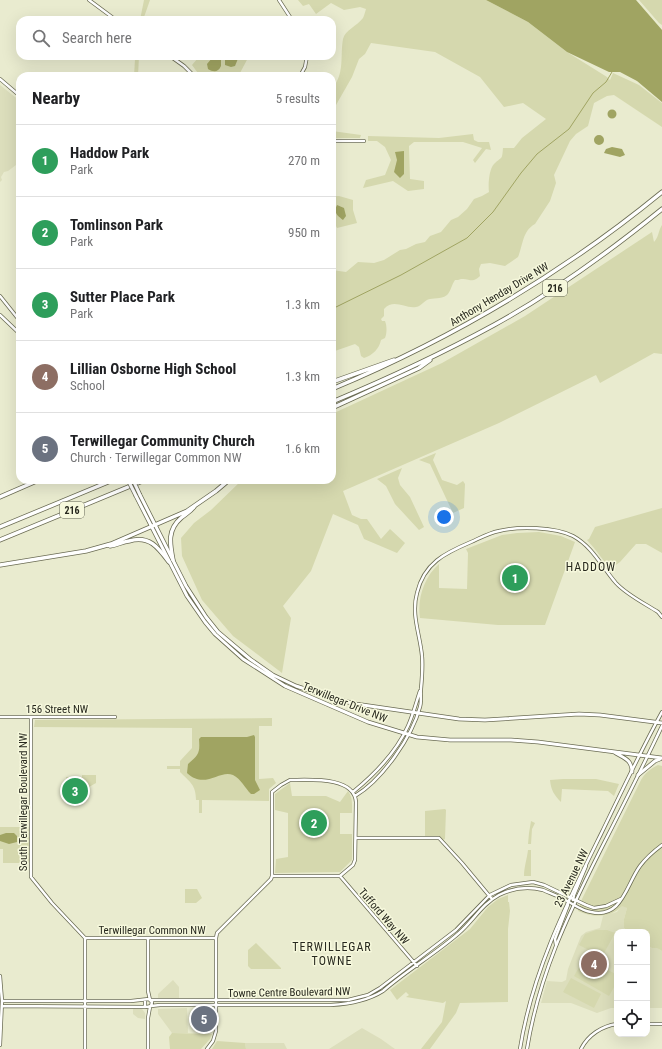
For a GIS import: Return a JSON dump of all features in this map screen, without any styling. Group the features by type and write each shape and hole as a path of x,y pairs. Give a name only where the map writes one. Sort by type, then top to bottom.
{"highway":[{"name":"Anthony Henday Drive NW","path":"336,387 408,355 488,313 536,284 612,232 662,192"},
{"name":"Anthony Henday Drive NW","path":"336,400 408,369 495,324 558,286 620,243 662,209"},
{"path":"336,406 419,368 439,354"},
{"path":"336,381 408,355"},
{"path":"0,496 29,484"},
{"name":"216","path":"0,527 103,484"},
{"name":"216","path":"0,540 135,484"},
{"path":"100,547 153,526 195,506 224,484"},
{"path":"171,561 171,532 181,518 195,506"},
{"path":"0,565 116,545 137,539 154,544 171,561"}],"main road":[{"name":"Terwillegar Drive NW","path":"131,484 138,495"},
{"name":"Terwillegar Drive NW","path":"134,484 138,495 187,596 205,622 231,649 250,664 275,681 300,694 368,722 408,735 450,740 510,740 538,742 662,758"},
{"name":"Terwillegar Drive NW","path":"171,561 206,618 218,632 233,645 266,670 296,686 332,698 356,704 459,719 485,720 579,714 600,715 662,723"},
{"path":"612,751 630,762 632,772"},
{"path":"638,775 655,761 662,758"}],"street":[{"path":"90,0 111,16"},
{"path":"279,0 289,16"},
{"path":"176,60 190,72"},
{"path":"303,72 306,60"},
{"path":"0,79 16,93"},
{"path":"336,141 364,141"},
{"path":"0,296 16,316"},
{"path":"0,314 16,330"},
{"path":"355,796 366,788 390,763 408,735 418,713 421,704 422,656 414,608 416,593 430,566 445,554 495,532 512,529 548,529 562,532 573,536 588,547 619,586 658,612 662,617"},
{"path":"353,792 389,757 404,734 421,691"},
{"name":"23 Avenue NW","path":"520,1049 527,1011 552,936 662,712"},
{"name":"156 Street NW","path":"0,717 115,717"},
{"name":"South Terwillegar Boulevard NW","path":"31,717 31,877 52,903 85,938"},
{"name":"23 Avenue NW","path":"527,1049 537,1001 556,945 575,900 662,726"},
{"path":"216,938 217,933 271,879 273,791 290,780 322,780 342,785 353,792 355,796 356,838 354,863 340,876 272,876"},
{"path":"356,838 439,838 492,899"},
{"path":"622,899 641,866 650,855 662,845"},
{"path":"575,900 591,855"},
{"name":"Tufford Way NW","path":"340,876 416,966"},
{"name":"Towne Centre Boulevard NW","path":"150,1007 160,1004 340,1001 368,995 380,988 456,930 490,895 511,885 533,882 544,885 590,907 598,908 606,906 622,899"},
{"name":"Towne Centre Boulevard NW","path":"284,1003 331,1005 357,1002 378,994 458,935 492,899 512,890 536,888 590,912 604,912 617,906 622,899"},
{"path":"556,945 555,939 568,902"},
{"name":"Terwillegar Common NW","path":"85,1049 85,938 216,938 215,1034 212,1042 206,1049"},
{"path":"148,938 148,991 144,1004 148,1018 148,1049"},
{"path":"0,976 2,1001 0,1045"},
{"path":"148,991 152,1004 148,1018"},
{"path":"2,1001 150,1000"},
{"name":"Towne Centre Boulevard NW","path":"150,1000 216,1003"},
{"path":"2,1006 150,1007"},
{"path":"650,1024 662,1024"},
{"path":"581,1049 587,1039 593,1034 614,1025"}],"shaded area":[{"path":"144,0 150,0 144,16 141,16"},
{"path":"298,0 486,0 528,22 567,52 610,80 613,73 639,85 662,103 662,127 614,95 607,96 594,103 588,126 576,134 570,141 554,175 556,183 550,201 535,224 525,235 518,257 505,266 490,263 481,264 479,269 480,276 475,280 455,280 449,292 444,297 428,300 416,307 396,304 388,306 384,309 384,316 381,319 382,321 385,321 386,325 385,338 381,340 375,351 367,357 364,358 361,356 359,347 355,344 336,351 336,271 346,272 358,262 374,263 384,260 400,250 425,242 430,236 441,232 451,220 458,217 467,209 474,199 489,192 489,181 492,166 502,157 503,148 514,148 522,138 546,119 523,103 504,107 480,77 435,52 371,43 365,54 359,59 352,77 336,105 336,83 339,77 341,65 343,39 346,33 363,18 366,9 360,7 344,10 331,3 316,14 309,4 303,6"},
{"path":"486,0 636,0 662,30 662,102 637,81 620,72 609,72 567,52 528,22"},
{"path":"639,0 662,0 662,25 659,23"},
{"path":"135,60 139,60 138,72 134,72"},
{"path":"196,60 247,60 241,72 197,72 192,65"},
{"path":"210,60 221,60 221,66 217,71 208,69 207,64"},
{"path":"225,60 237,60 235,66 231,67 225,65"},
{"path":"0,85 16,98 16,165 4,172 0,182"},
{"path":"610,110 614,110 616,114 614,118 610,118 608,116 608,112"},
{"path":"336,132 361,135 360,138 336,138"},
{"path":"473,134 474,140 478,142 489,142 491,150 486,149 475,163 473,160 482,148 463,142 414,142 409,146 410,179 424,181 424,189 408,191 393,181 363,188 366,180 385,175 391,160 385,147 377,141 368,141 368,136 439,138"},
{"path":"599,135 604,140 599,145 594,140"},
{"path":"612,147 622,149 625,155 620,157 604,153 606,149"},
{"path":"404,151 404,174 400,178 394,172 397,160 395,152"},
{"path":"336,196 353,200 353,210 357,223 337,228"},
{"path":"337,205 344,208 346,216 343,220 336,212"},
{"path":"662,225 662,354 654,353 600,383 596,375 499,423 343,491 352,515 361,519 367,519 381,539 390,529 405,543 397,553 364,539 358,525 333,514 311,571 283,606 291,618 282,673 233,636 202,600 182,556 181,538 194,523 211,510 238,484 336,484 336,412 442,363 525,316 652,232 654,242"},
{"path":"436,453 433,460 442,480 457,485 463,481 465,484 464,508 453,513 430,464 419,460"},
{"path":"402,468 398,478 400,485 410,497 424,527 419,530 395,504 386,486 377,479"},
{"path":"662,508 662,553 646,544 636,544 620,562 610,569 587,540 595,527"},
{"path":"539,532 561,536 575,542 545,625 498,625 420,618 419,611 423,589 429,575 439,564 439,588 467,589 468,553 466,549 502,535"},
{"path":"272,718 272,726 259,726 259,779 273,778 276,783 269,789 269,801 202,800 202,813 199,813 199,800 196,800 194,787 180,772 180,769 167,769 167,766 180,766 180,761 192,748 192,728 34,727 35,720"},
{"path":"254,735 255,780 260,790 254,794 251,794 241,781 233,775 228,774 206,780 200,780 187,773 188,764 198,753 199,739 201,737 247,737"},
{"path":"658,765 662,766 662,951 657,948 650,947 650,929 624,928 624,919 627,908 622,906 613,913 602,916 590,915 578,911 582,899 641,780 648,771"},
{"path":"82,775 96,775 96,783 68,799 66,777 82,777"},
{"path":"596,779 619,784 614,796 608,791 562,789 561,802 553,792 550,780"},
{"path":"290,783 292,796 326,796 340,802 348,791 350,794 352,801 352,813 340,813 340,834 352,834 352,860 340,872 275,873 276,859 288,857 288,813 275,810 275,794"},
{"path":"445,809 445,839 443,840 439,836 425,836 425,811"},
{"path":"531,821 535,823 532,829 531,844 528,844 529,833"},
{"path":"0,827 29,827 29,863 3,863 3,849 0,849"},
{"path":"14,833 17,836 17,842 9,844 0,841 0,835"},
{"path":"528,850 531,850 531,876 524,876 524,869"},
{"path":"185,889 197,889 202,898 196,903 185,903"},
{"path":"508,895 510,911 508,929 508,1002 460,1003 456,1013 430,1049 421,1049 442,1022 446,1001 443,1003 406,997 409,995 406,992 397,1000 390,990 470,929 488,907 498,899"},
{"path":"622,905 627,908 624,919 625,929 614,929 614,1008 597,1013 571,1003 541,1003 547,981 562,982 566,980 568,969 581,936 586,932 600,928 603,916 617,912"},
{"path":"596,930 607,930 614,933 603,955 600,956 579,945 585,934"},
{"path":"256,943 281,969 251,969 248,966 248,950"},
{"path":"650,947 656,947 662,951 662,1008 650,1008"},
{"path":"585,957 614,973 614,987 609,996 574,976"},
{"path":"571,978 601,994 594,1008 563,992"},
{"path":"173,980 179,987 179,998 158,998 158,994"},
{"path":"187,1008 188,1033 172,1033 158,1014 158,1009"},
{"path":"133,1009 142,1009 145,1013 145,1019 138,1018 133,1014"},
{"path":"362,1028 395,1049 329,1049"},
{"path":"172,1033 212,1034 210,1039 201,1049 170,1049 169,1037"},
{"path":"217,1041 245,1043 246,1049 212,1049"},
{"path":"245,1043 284,1043 287,1049 246,1049"}],"waterway":[{"path":"336,307 401,275 467,238 493,212 521,173 537,154 569,129 593,93 606,82 612,72"}],"place":[{"name":"Haddow Park","path":"515,578"},
{"name":"Sutter Place Park","path":"75,791"},
{"name":"Tomlinson Park","path":"314,823"},
{"name":"Lillian Osborne High School","path":"594,964"},
{"name":"Terwillegar Community Church","path":"204,1019"}],"district":[{"name":"HADDOW","path":"591,567"},
{"name":"TERWILLEGAR TOWNE","path":"332,954"}]}
